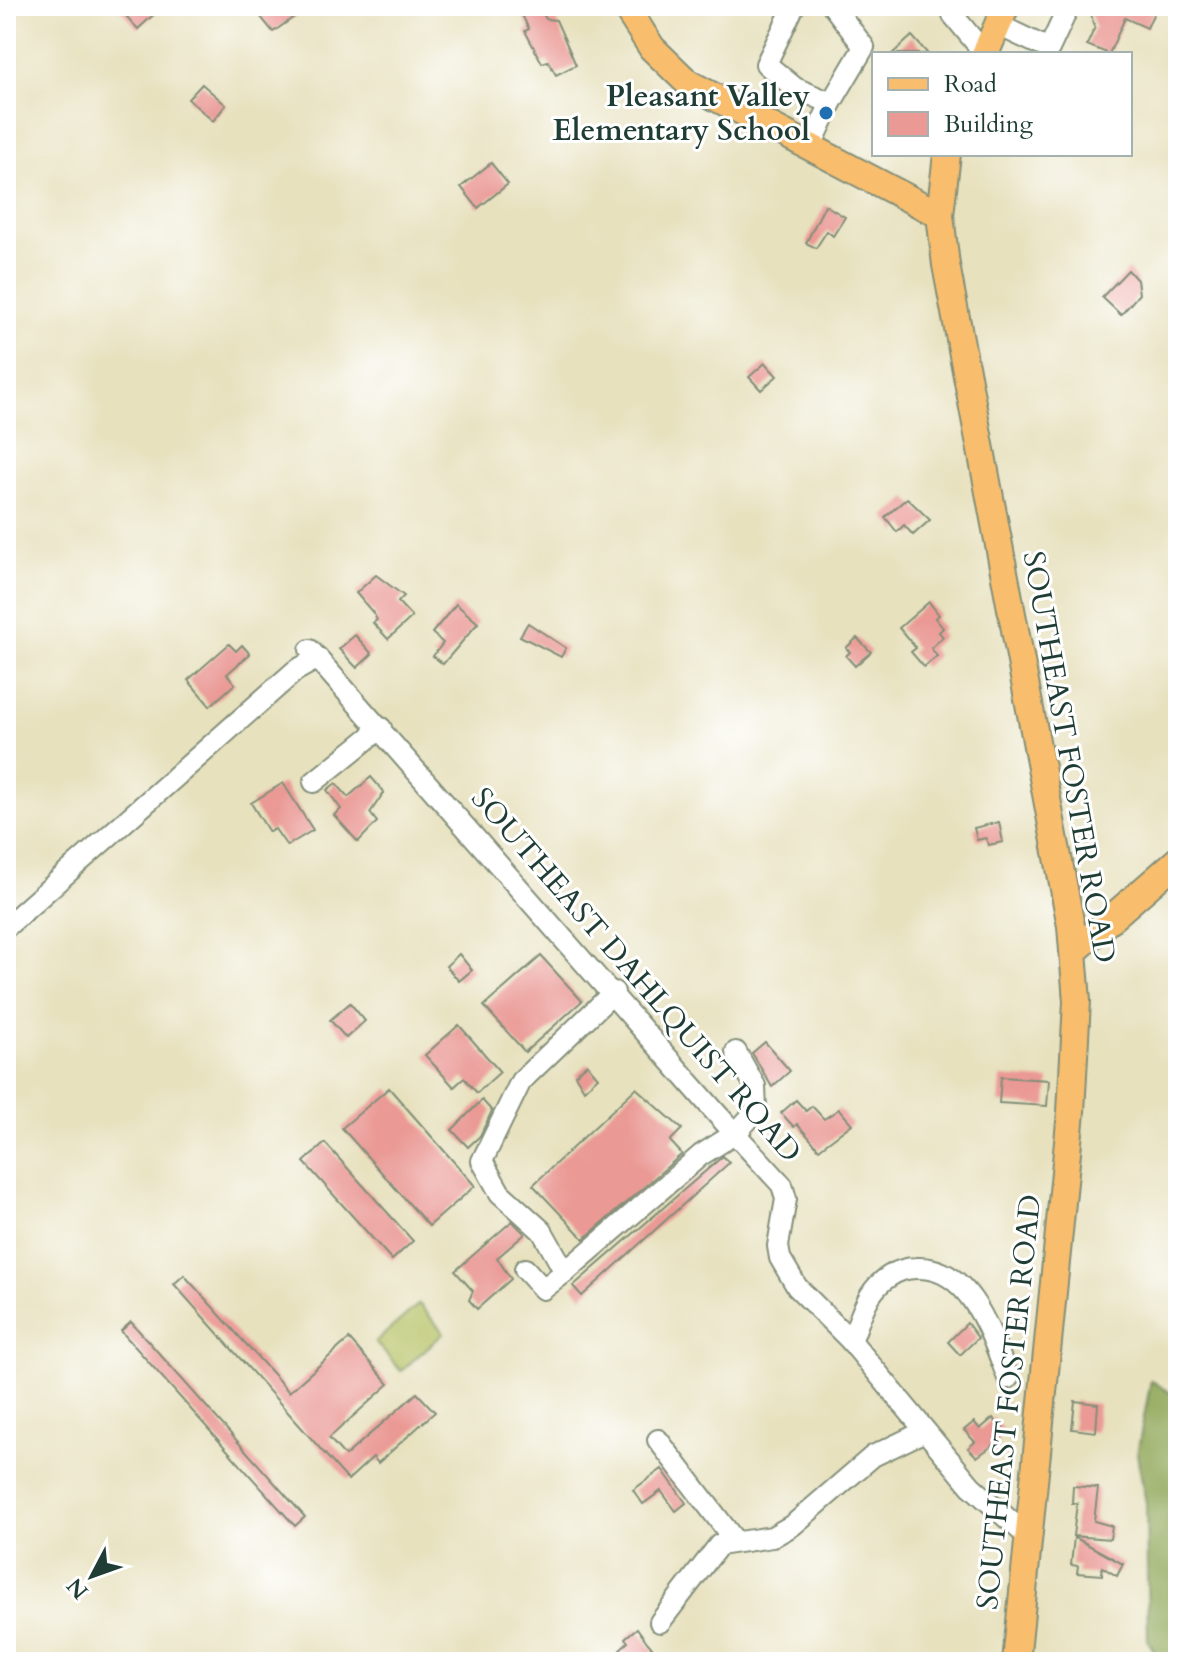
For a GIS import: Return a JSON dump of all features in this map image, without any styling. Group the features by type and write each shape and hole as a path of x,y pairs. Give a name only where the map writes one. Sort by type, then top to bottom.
{"main road":[{"path":"625,6 652,48 688,83 940,215"},
{"path":"986,52 1002,15"},
{"name":"SOUTHEAST FOSTER ROAD","path":"947,156 940,215 1074,951 1077,1037 1071,1112 1026,1535 1016,1662"},
{"path":"1074,951 1178,860"}],"street":[{"path":"794,6 766,64 795,88 831,103"},
{"path":"810,148 831,103 869,51 833,6"},
{"path":"952,6 953,15 983,52"},
{"path":"1002,15 1049,49 1069,6"},
{"name":"SOUTHEAST DAHLQUIST ROAD","path":"6,927 314,654 782,1185 786,1199 778,1246 785,1268 797,1287 851,1341 971,1486 1026,1535"},
{"path":"314,782 381,728"},
{"path":"565,1272 542,1231 500,1193 482,1161 521,1081 614,992"},
{"path":"525,1269 543,1289 701,1155 736,1133 756,1111 755,1086 736,1052"},
{"path":"851,1341 870,1296 882,1282 895,1272 925,1267 940,1271 967,1292 984,1320 1008,1378"},
{"path":"660,1622 719,1545 735,1541 752,1543 772,1537 793,1525 873,1456 925,1431"},
{"path":"658,1440 735,1541"}],"green space":[{"path":"419,1304 444,1333 401,1371 375,1342"},
{"path":"1151,1380 1178,1398 1178,1662 1161,1662 1148,1641 1146,1503 1137,1454"}],"building":[{"path":"117,6 163,6 138,29"},
{"path":"252,6 290,6 297,15 273,32"},
{"path":"1094,6 1157,6 1147,28 1125,18 1110,52 1087,45 1095,27 1091,15"},
{"path":"539,7 546,19 556,20 576,65 556,75 548,61 542,63 525,31 529,29 522,15"},
{"path":"912,36 926,52 894,52"},
{"path":"202,84 226,105 213,121 188,99"},
{"path":"491,163 508,184 478,208 461,187"},
{"path":"825,205 845,217 833,236 827,231 816,248 806,243"},
{"path":"1128,270 1137,280 1139,294 1121,315 1102,297"},
{"path":"765,363 777,376 761,390 749,377"},
{"path":"907,498 930,520 913,535 904,525 897,532 885,517"},
{"path":"376,575 404,596 398,602 412,617 388,639 373,623 377,620 374,614 356,593"},
{"path":"929,602 939,615 935,618 943,628 939,632 943,637 931,648 937,656 924,667 911,652 916,648 899,628"},
{"path":"456,604 478,623 443,664 433,656 443,643 432,633"},
{"path":"528,623 566,648 561,657 520,636"},
{"path":"355,635 372,654 357,668 339,649"},
{"path":"857,638 871,652 855,666 846,656 850,652 846,648"},
{"path":"229,644 236,651 242,645 250,654 227,674 235,684 210,706 188,680"},
{"path":"371,777 384,792 370,813 377,822 358,842 334,815 341,809 327,790 336,783 348,797"},
{"path":"283,783 313,830 287,846 275,829 269,832 251,803"},
{"path":"999,822 1003,842 988,845 986,838 977,840 974,828"},
{"path":"459,954 472,970 459,981 446,966"},
{"path":"541,956 582,1001 525,1052 484,1006"},
{"path":"350,1003 365,1021 346,1038 330,1020"},
{"path":"459,1025 500,1072 477,1093 464,1078 454,1087 425,1055"},
{"path":"765,1042 790,1071 772,1087 752,1053"},
{"path":"587,1064 598,1077 584,1090 575,1075"},
{"path":"1001,1077 1049,1080 1047,1106 999,1103"},
{"path":"389,1088 475,1186 429,1226 342,1128"},
{"path":"636,1088 682,1129 670,1141 682,1154 584,1239 533,1185"},
{"path":"482,1100 492,1111 480,1136 468,1147 452,1130"},
{"path":"796,1100 806,1111 812,1106 824,1119 839,1109 852,1124 819,1149 797,1124 794,1127 781,1113"},
{"path":"325,1143 413,1241 392,1260 304,1162"},
{"path":"723,1156 729,1163 582,1296 573,1286"},
{"path":"512,1221 525,1234 497,1258 511,1279 477,1309 469,1300 473,1291 455,1271"},
{"path":"184,1275 289,1392 349,1339 389,1384 329,1438 345,1456 417,1393 435,1412 378,1463 373,1457 348,1480 174,1284"},
{"path":"131,1322 305,1517 295,1526 121,1331"},
{"path":"967,1323 978,1338 960,1355 948,1342"},
{"path":"1075,1401 1098,1404 1096,1432 1072,1429"},
{"path":"993,1418 1005,1432 997,1439 999,1441 977,1457 968,1448 975,1442 964,1430 974,1422 980,1429"},
{"path":"662,1469 686,1503 676,1511 661,1491 643,1504 633,1490"},
{"path":"1073,1486 1098,1488 1094,1521 1112,1526 1110,1539 1073,1536 1077,1503 1072,1503"},
{"path":"1074,1537 1123,1564 1117,1576 1102,1567 1102,1575 1077,1573 1078,1566 1071,1565"},
{"path":"637,1628 664,1662 625,1662 627,1657 620,1649 628,1642 625,1638"}],"place":[{"name":"Pleasant Valley Elementary School","path":"826,113"}]}
